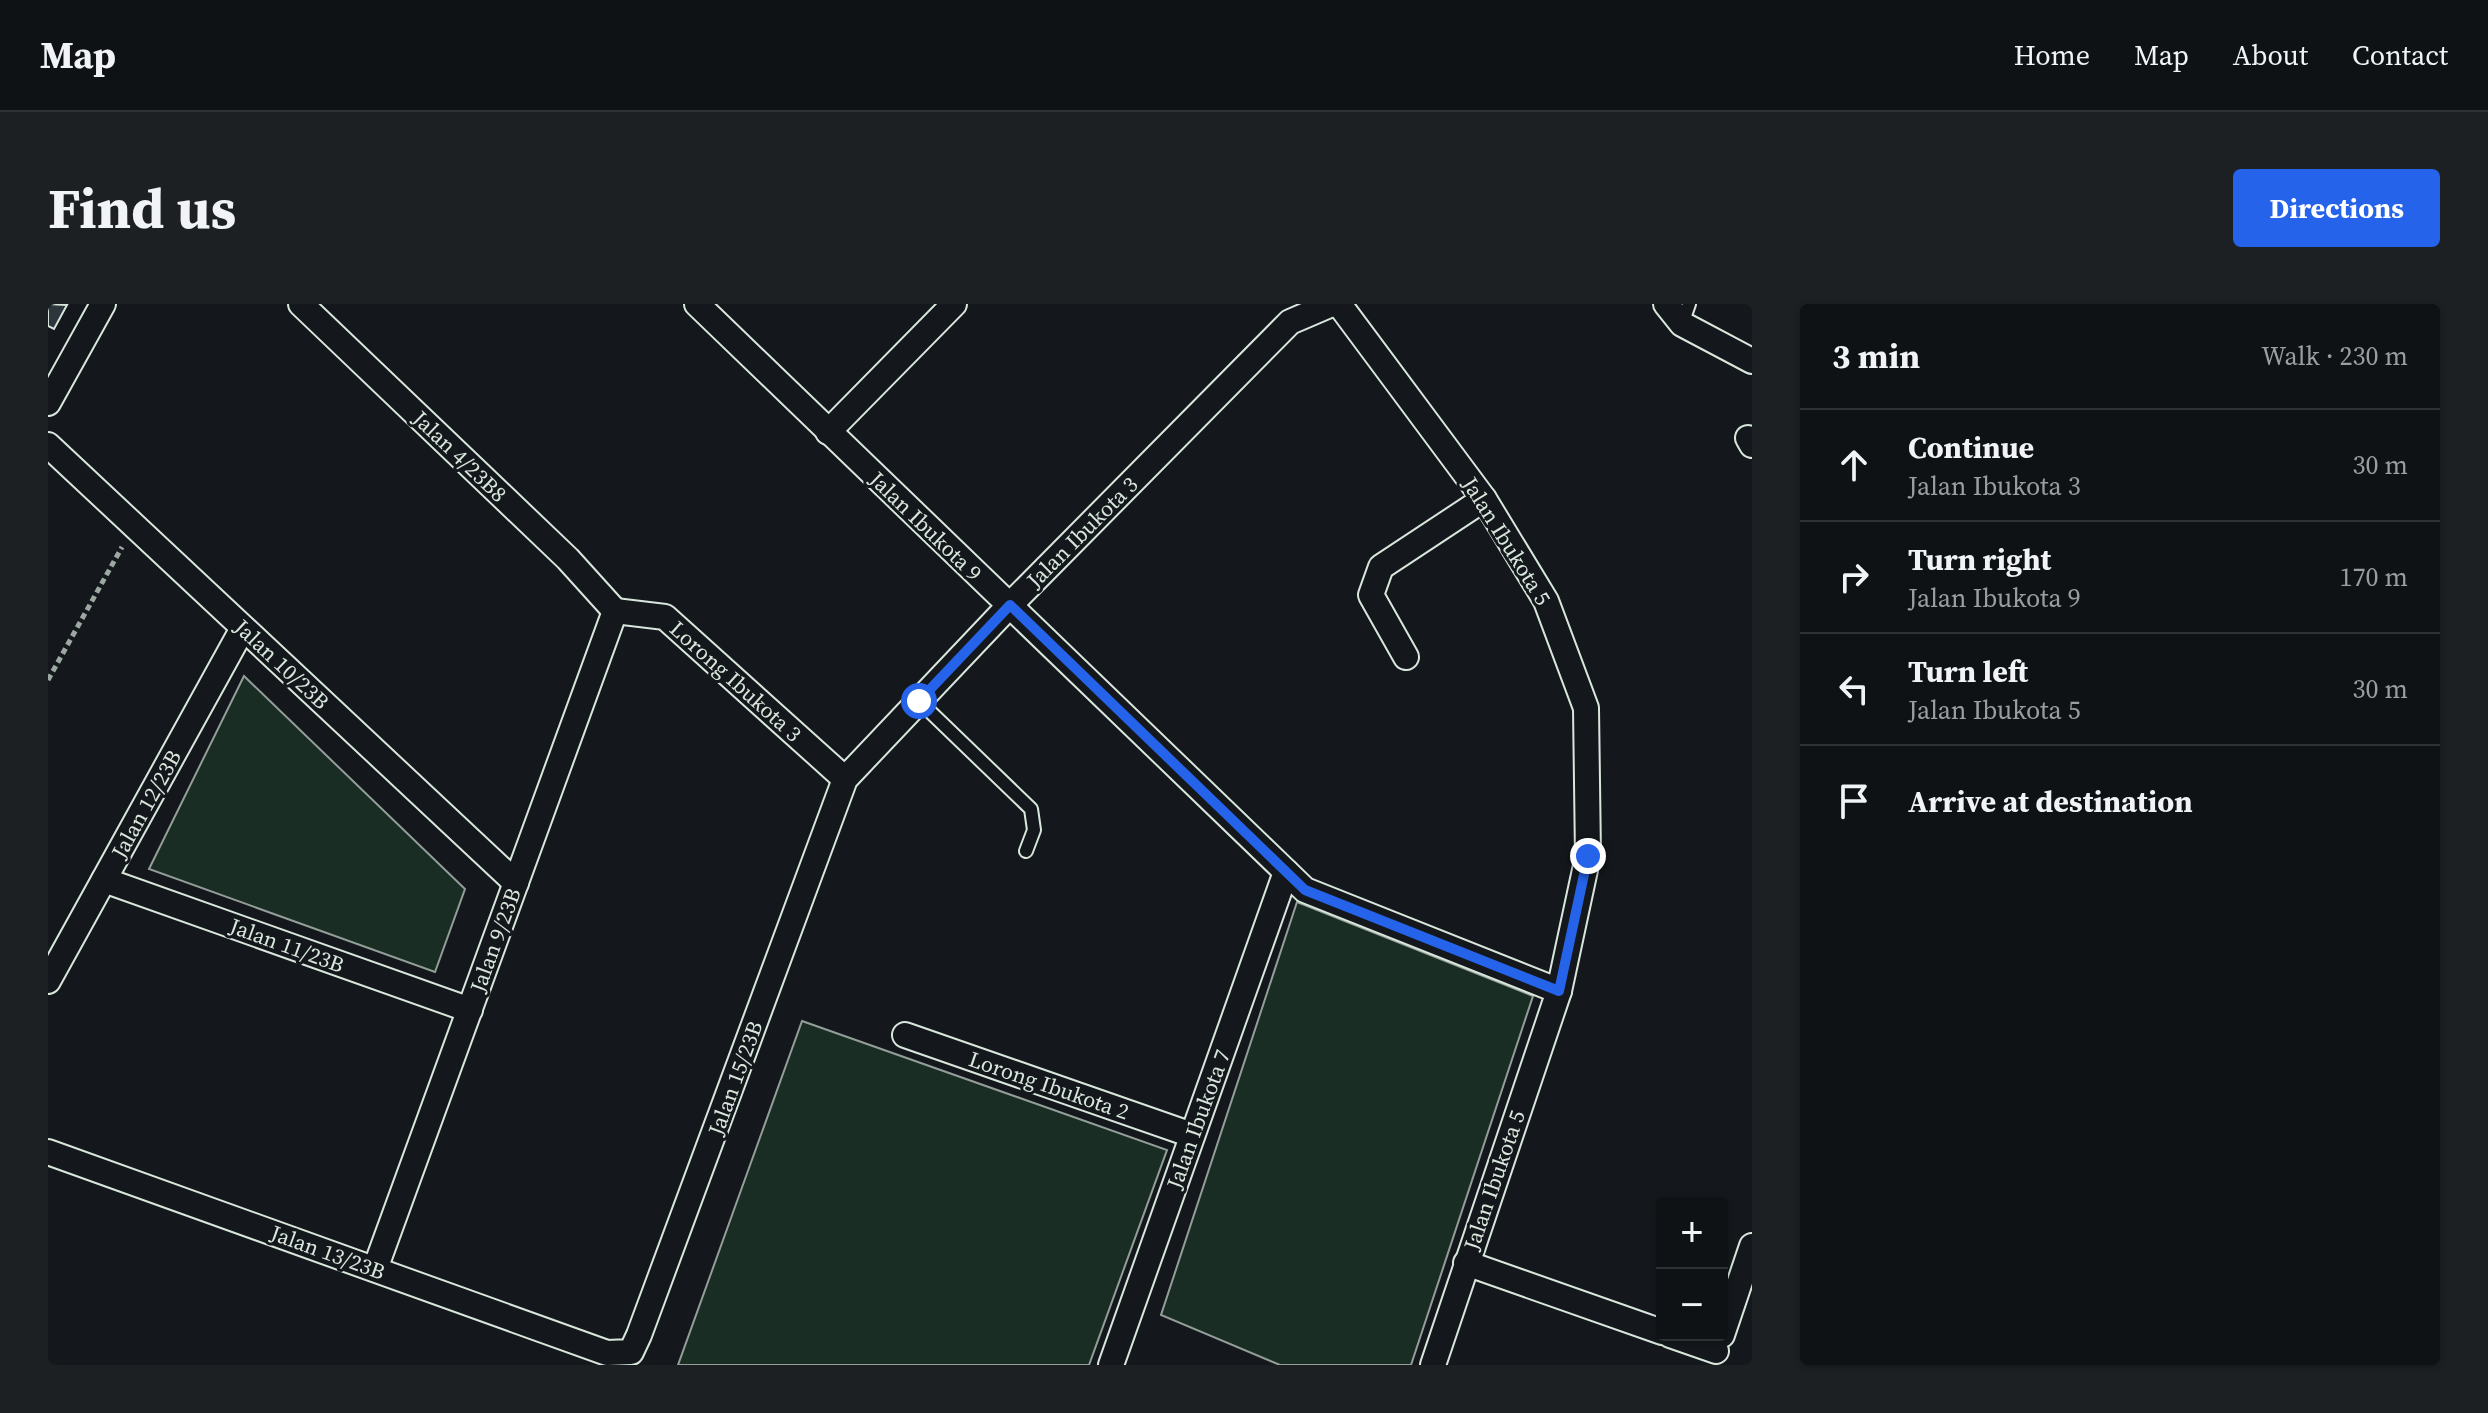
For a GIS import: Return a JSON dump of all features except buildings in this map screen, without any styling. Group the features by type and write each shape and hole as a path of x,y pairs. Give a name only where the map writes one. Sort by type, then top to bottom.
{"street":[{"path":"48,403 103,304"},
{"name":"Jalan 4/23B8","path":"301,304 568,559 615,611"},
{"name":"Jalan Ibukota 9","path":"697,304 1305,890 1559,991"},
{"path":"828,432 954,304"},
{"name":"Jalan Ibukota 3","path":"845,779 1010,605 1290,322 1332,304"},
{"name":"Jalan Ibukota 5","path":"1339,304 1484,499 1546,601 1586,708 1588,856 1559,991 1433,1365"},
{"path":"1666,304 1686,314 1752,361"},
{"name":"Jalan 10/23B","path":"48,445 516,883"},
{"path":"1406,657 1371,595 1381,567 1484,499"},
{"name":"Lorong Ibukota 3","path":"615,611 665,617 845,779"},
{"name":"Jalan 9/23B","path":"375,1269 615,611"},
{"name":"Jalan 12/23B","path":"48,981 243,628"},
{"name":"Jalan 15/23B","path":"607,1353 631,1352 639,1335 845,779"},
{"name":"Jalan Ibukota 7","path":"1111,1365 1286,872"},
{"name":"Jalan 11/23B","path":"104,880 470,1010"},
{"name":"Lorong Ibukota 2","path":"905,1035 1192,1135"},
{"name":"Jalan 13/23B","path":"48,1152 607,1353"},
{"path":"1696,1341 1718,1346 1752,1246"},
{"path":"1466,1263 1656,1330"}],"lane":[{"path":"919,701 1031,809 1034,830 1026,851"}],"path":[{"path":"48,680 134,525"}],"green space":[{"path":"244,676 465,889 435,972 149,869"},
{"path":"1297,902 1533,996 1411,1365 1280,1365 1161,1315"},
{"path":"802,1021 1167,1150 1089,1365 678,1365"}],"route":[{"path":"919,701 1010,605 1305,890 1559,991 1588,856"}]}
